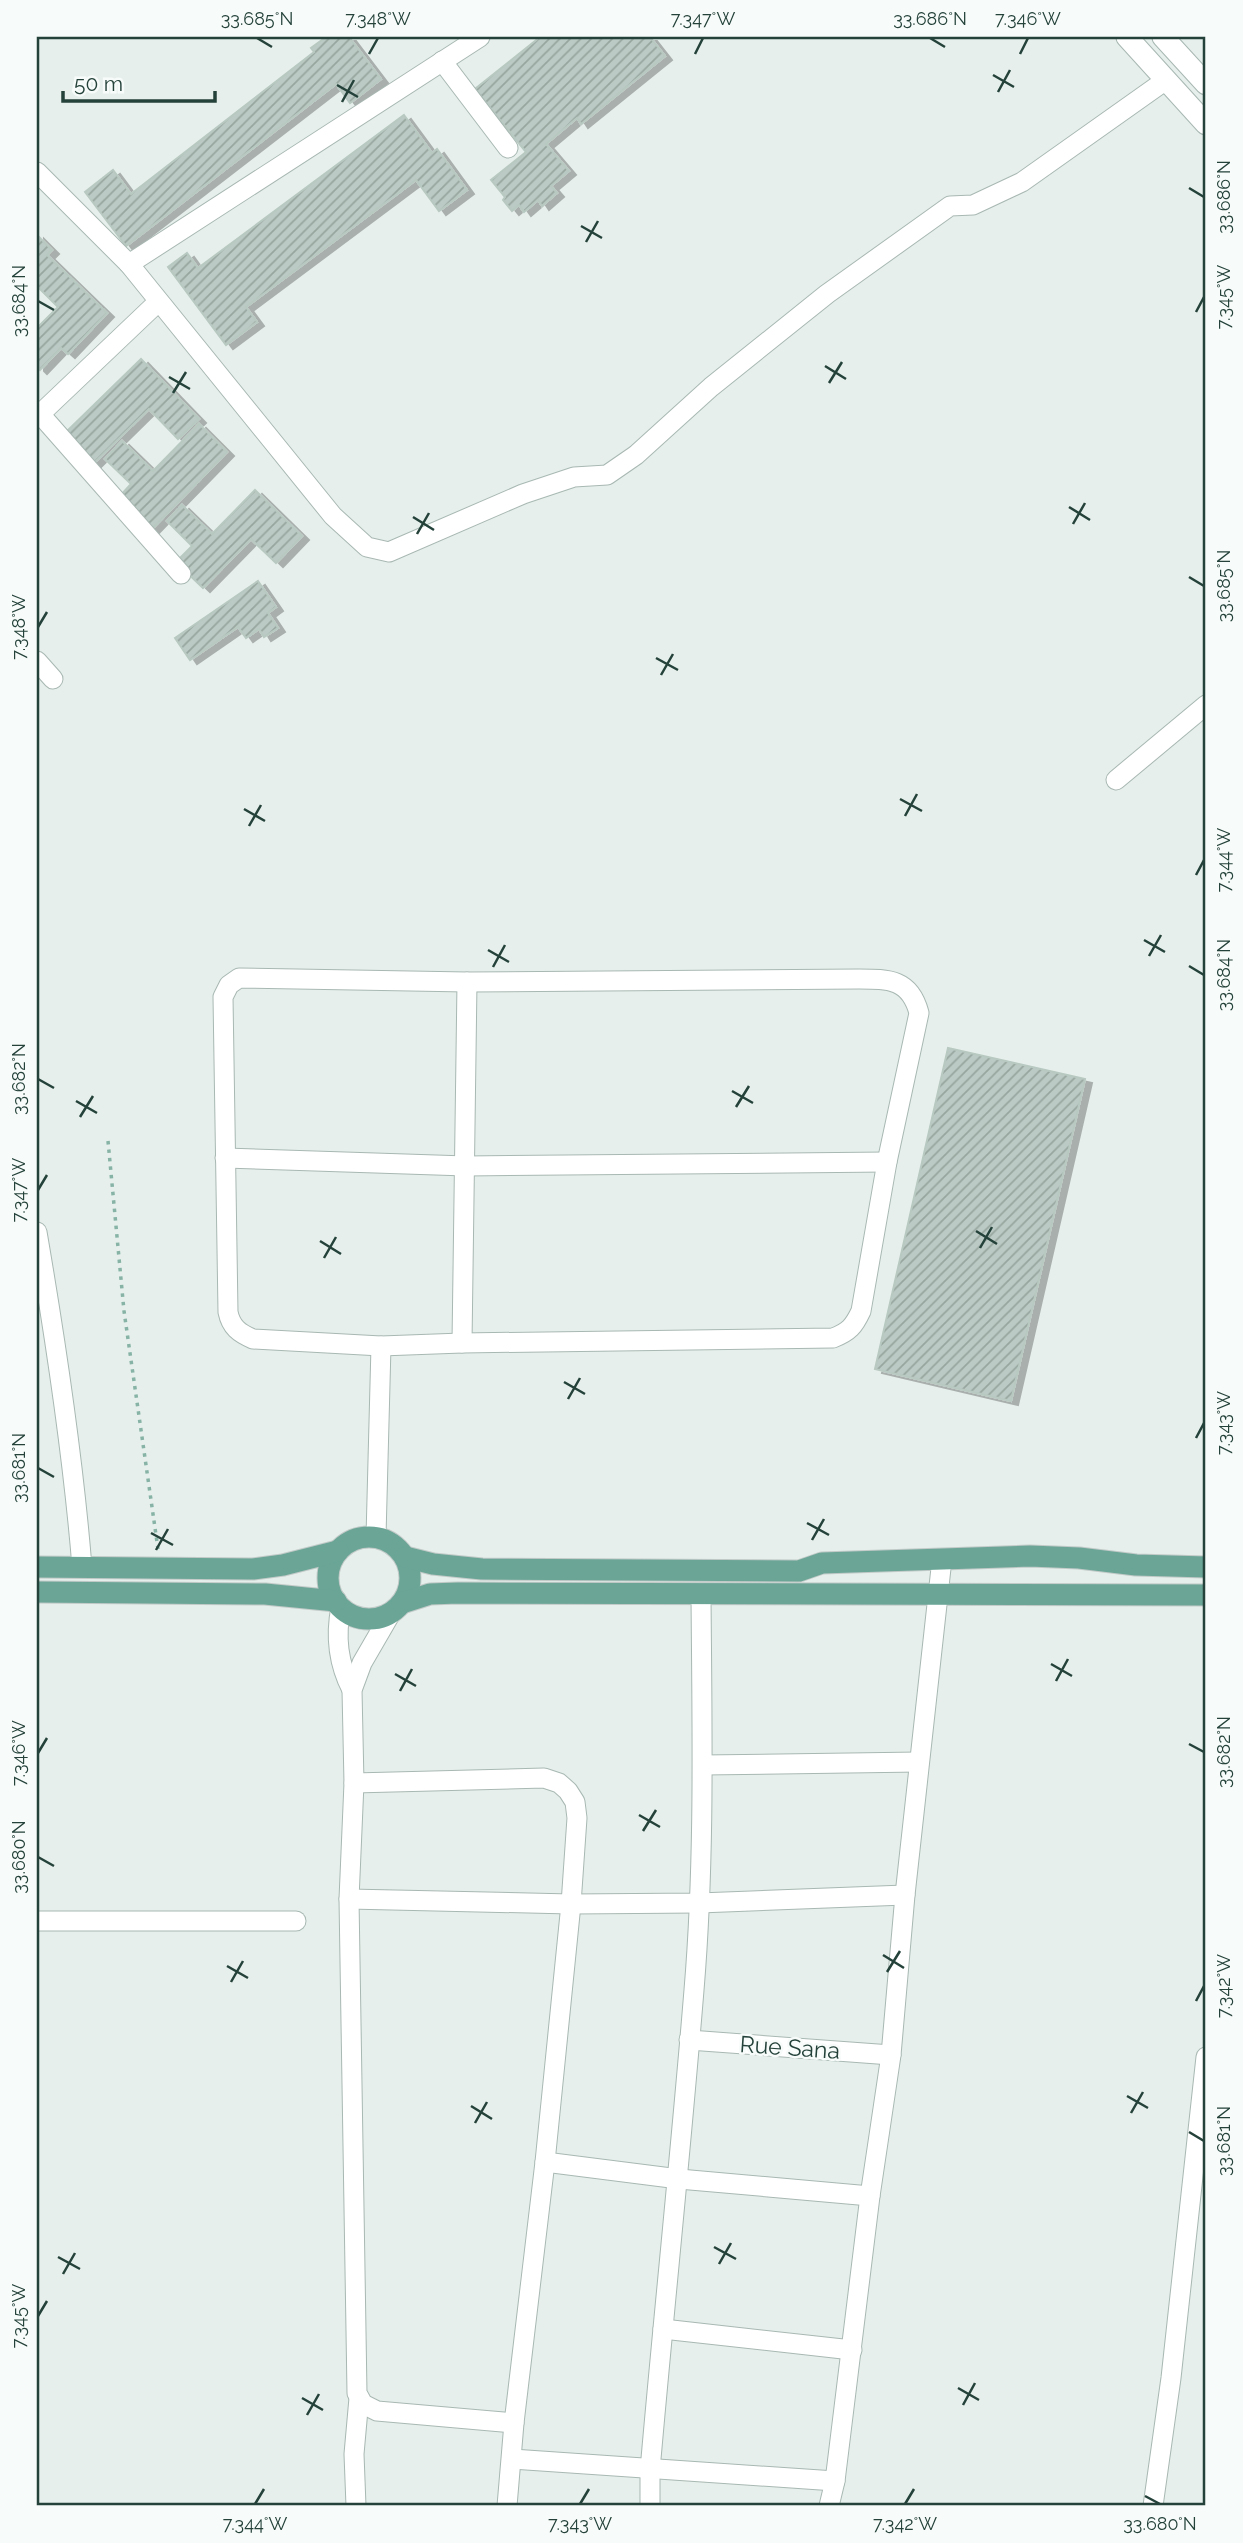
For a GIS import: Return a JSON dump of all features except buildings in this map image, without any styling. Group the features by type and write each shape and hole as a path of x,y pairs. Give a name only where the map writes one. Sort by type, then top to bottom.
{"main road":[{"path":"37,1567 253,1569 283,1565 338,1550 355,1539 376,1537 393,1544 405,1557 410,1576 407,1595 396,1608"},
{"path":"338,1550 330,1566 329,1584 339,1604 348,1613 365,1618 382,1617 396,1608 444,1593 1206,1595"},
{"path":"405,1557 433,1564 482,1569 799,1571 822,1563 1055,1556 1136,1565 1206,1567"},
{"path":"37,1592 265,1594 339,1604"}],"street":[{"path":"129,264 480,37"},
{"path":"1127,37 1206,124"},
{"path":"1163,37 1206,84"},
{"path":"442,61 508,148"},
{"path":"38,176 129,264 333,516 367,547 389,552 446,525 523,494 574,477 607,475 636,455 711,387 827,293 950,205 973,205 1022,182 1166,80"},
{"path":"158,302 38,415 181,574"},
{"path":"37,661 53,679"},
{"path":"1116,780 1206,705"},
{"path":"247,978 467,982 884,979 896,982 915,998 919,1013 887,1162 861,1311 851,1330 833,1338 381,1346 253,1339 235,1329 228,1312 225,1158 223,997 234,981 247,978"},
{"path":"462,1343 467,982"},
{"path":"225,1158 466,1166 887,1162"},
{"path":"37,1232 49,1302 82,1567"},
{"path":"376,1537 381,1346"},
{"path":"829,2506 835,2481 870,2196 891,2055 905,1895 942,1559"},
{"path":"650,2506 650,2470 679,2179 699,1903 703,1765 701,1594"},
{"path":"339,1604 340,1664 352,1690 354,1783 349,1899 355,2355 359,2398 354,2455 356,2506"},
{"path":"352,1690 374,1637 396,1608"},
{"path":"703,1765 919,1762"},
{"path":"354,1783 544,1778 559,1783 575,1802 577,1818 571,1904 507,2506"},
{"path":"349,1899 571,1904 699,1903 905,1895"},
{"path":"37,1922 296,1921"},
{"name":"Rue Sana","path":"689,2040 891,2055"},
{"path":"1153,2506 1171,2378 1206,2057"},
{"path":"545,2162 679,2179 870,2196"},
{"path":"663,2329 852,2350"},
{"path":"359,2398 363,2404 377,2411 514,2423"},
{"path":"512,2459 835,2481"}],"path":[{"path":"108,1141 124,1311 160,1569"}]}
